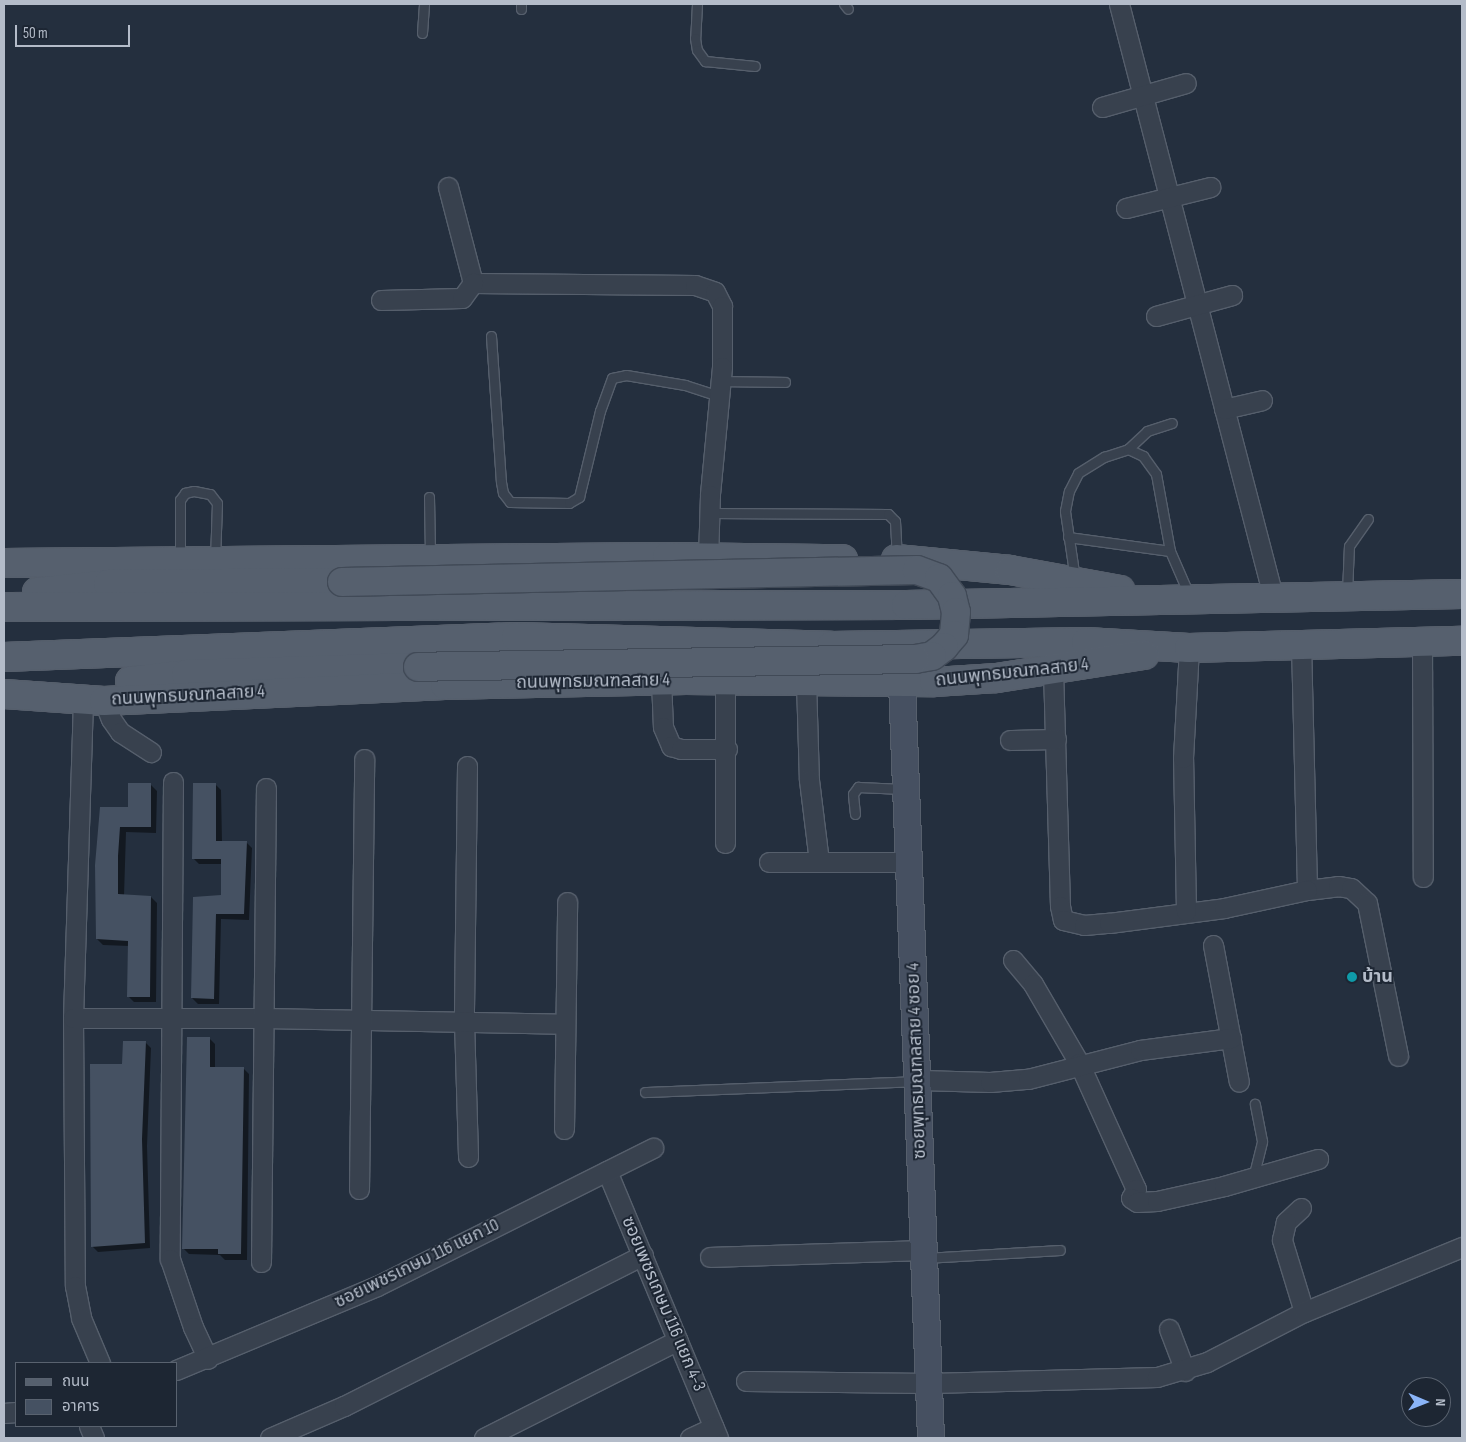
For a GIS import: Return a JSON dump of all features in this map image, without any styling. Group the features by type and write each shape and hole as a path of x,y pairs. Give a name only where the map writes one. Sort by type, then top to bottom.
{"main road":[{"path":"4,563 897,558 1075,580 1158,598"},
{"path":"4,578 108,584 342,582 917,570 939,578 952,596 956,612 954,635 944,647 932,656 915,659 418,667 186,674 149,680 4,688"},
{"path":"4,597 108,584"},
{"path":"4,607 906,605 1158,598 1462,594"},
{"name":"ถนนพุทธมณฑลสาย 4","path":"4,657 516,637 832,646 1086,642 1184,648 1301,643 1462,641"},
{"name":"ถนนพุทธมณฑลสาย 4","path":"4,694 93,700 436,685 661,680 902,683 997,678 1184,648"},
{"path":"36,657 186,674"}],"street":[{"path":"1119,4 1273,596"},
{"path":"1102,107 1186,83"},
{"path":"381,300 462,298 472,283 448,187"},
{"path":"1126,208 1210,187"},
{"path":"472,283 704,286 716,292 722,306 720,388 709,513 708,558"},
{"path":"1156,316 1232,295"},
{"path":"1224,409 1262,400"},
{"path":"1422,642 1423,877"},
{"path":"1301,643 1307,890"},
{"path":"1184,648 1186,911"},
{"path":"1053,670 1063,920 1084,925 1109,923 1186,911 1224,908 1307,890 1338,886 1351,888 1367,903 1398,1056"},
{"path":"661,680 663,727 671,746 681,749 727,750"},
{"path":"725,680 727,750 725,843"},
{"path":"806,681 809,780 819,861"},
{"name":"ซอยพุทธมณฑลสาย 4 ซอย 4","path":"902,683 911,862 913,992 920,1080 923,1254 931,1438"},
{"path":"93,700 120,732 151,752"},
{"path":"93,700 73,1018 74,1286 81,1318 100,1362"},
{"path":"1010,740 1056,739"},
{"path":"359,1189 364,759"},
{"path":"467,766 464,1021 468,1157"},
{"path":"173,782 169,1018 170,1259 193,1327 208,1359"},
{"path":"261,1262 266,788"},
{"path":"769,862 911,862"},
{"path":"564,1129 567,902"},
{"path":"1213,945 1239,1082"},
{"path":"1013,960 1033,984 1079,1063 1136,1189 1131,1198 1143,1204 1253,1178 1318,1159"},
{"path":"73,1018 362,1019 564,1024"},
{"path":"920,1080 990,1082 1028,1079 1079,1063 1140,1050 1231,1038"},
{"name":"ซอยเพชรเกษม 116 แยก 10","path":"178,1369 208,1359 377,1286 654,1148"},
{"name":"ซอยเพชรเกษม 116 แยก 4-3","path":"607,1171 716,1432"},
{"path":"1301,1208 1286,1222 1282,1240 1304,1312"},
{"path":"746,1381 930,1383 1157,1377 1182,1372 1304,1312 1462,1248"},
{"path":"710,1257 923,1254"},
{"path":"270,1438 344,1406 643,1256"},
{"path":"1169,1329 1182,1372"},
{"path":"484,1438 678,1340"},
{"path":"690,1438 716,1432"}],"lane":[{"path":"422,33 424,4"},
{"path":"697,4 695,38 698,50 705,61 756,66"},
{"path":"490,336 500,482 503,493 510,502 569,503 580,497 600,411 612,378 626,375 685,385 720,388 786,382"},
{"path":"1075,580 1065,511 1069,491 1078,473 1104,458 1128,449 1141,435 1172,423"},
{"path":"1128,449 1143,456 1156,474 1170,551 1191,598"},
{"path":"180,562 180,500 185,493 194,491 210,494 217,503 215,562"},
{"path":"429,497 430,560"},
{"path":"709,513 888,514 895,521 897,558"},
{"path":"1348,595 1349,546 1368,519"},
{"path":"1068,537 1170,551"},
{"path":"855,814 853,794 858,788 908,789"},
{"path":"645,1092 920,1080"},
{"path":"1253,1178 1262,1141 1255,1104"},
{"path":"923,1254 1060,1250"}],"building":[{"path":"128,783 151,783 151,827 120,827 118,856 118,894 151,896 150,997 127,997 128,941 96,939 95,865 100,807 128,807"},
{"path":"193,783 216,783 216,841 247,841 244,914 216,914 214,999 191,998 193,897 221,895 221,859 192,859"},
{"path":"187,1037 210,1037 210,1067 244,1067 241,1254 218,1254 218,1249 182,1249"},
{"path":"123,1041 146,1041 142,1139 145,1243 91,1247 90,1064 122,1064"}],"place":[{"name":"บ้าน","path":"1352,977"}]}
